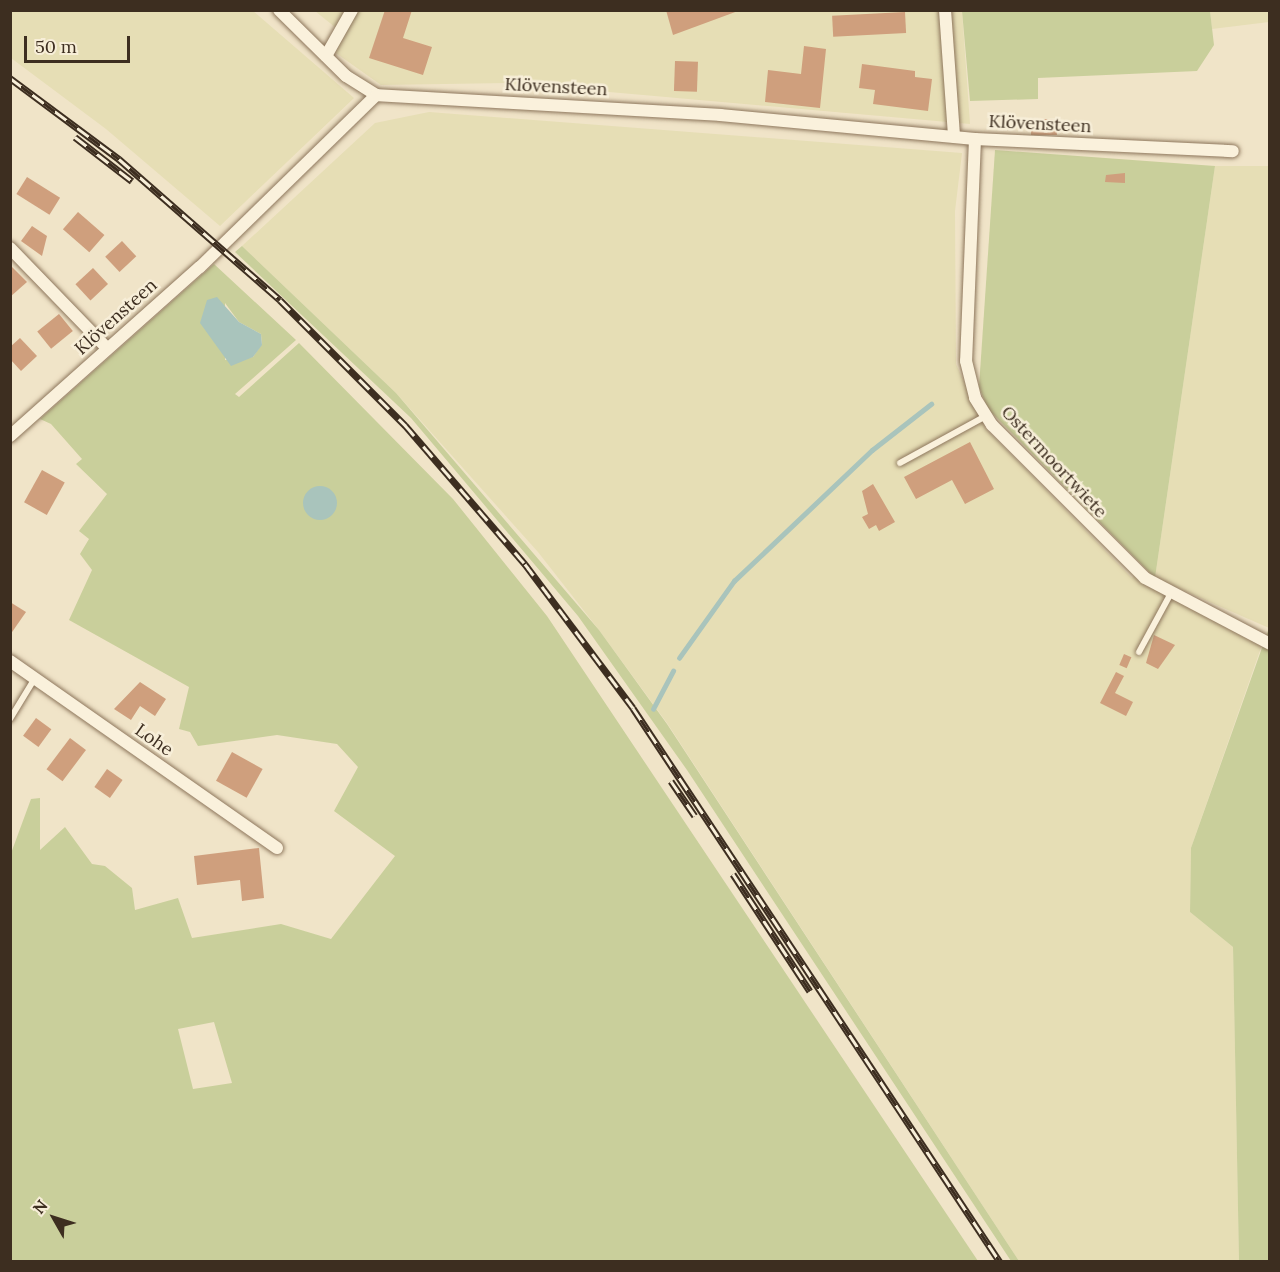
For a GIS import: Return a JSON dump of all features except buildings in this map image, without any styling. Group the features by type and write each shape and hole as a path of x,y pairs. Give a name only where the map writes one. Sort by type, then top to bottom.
{"street":[{"path":"279,10 326,56 376,94"},
{"path":"326,56 352,10"},
{"path":"945,10 954,137"},
{"name":"Klövensteen","path":"10,436 200,267 376,94 720,115 975,139 1233,151"},
{"name":"Ostermoortwiete","path":"975,139 966,361 987,416 1085,523 1170,595 1269,644"},
{"path":"10,248 107,348"},
{"name":"Lohe","path":"10,661 278,848"}],"lane":[{"path":"900,463 987,416"},
{"path":"1138,652 1170,595"},
{"path":"10,718 35,678"}],"shaded area":[{"path":"10,11 253,11 354,98 220,226 106,129 11,58"},
{"path":"315,11 962,11 970,124 507,83 381,85 333,51 341,32"},
{"path":"1210,11 1269,11 1269,22 1212,29"},
{"path":"429,112 962,153 955,211 956,364 986,429 1132,578 1137,572 1263,642 1191,848 1190,912 1233,947 1239,1261 1019,1261 667,723 599,630 538,552 396,393 242,246 375,123"},
{"path":"1215,166 1269,166 1269,628 1155,578"}],"green space":[{"path":"962,11 1210,11 1214,45 1197,71 1038,78 1038,99 970,101"},
{"path":"995,150 1215,166 1155,578 988,409 979,387"},
{"path":"242,246 396,393 599,630 667,724 1019,1261 1011,1261 687,770 578,616 411,418 235,252"},
{"path":"214,264 296,340 235,394 239,397 299,343 453,499 547,616 978,1261 11,1261 10,856 31,799 40,798 40,850 65,827 92,864 105,866 132,888 135,910 178,898 192,938 281,924 331,939 395,856 334,811 358,767 337,744 277,735 198,746 190,732 179,729 189,687 69,620 92,570 80,554 89,539 79,531 107,494 76,464 82,459 51,424 40,419","holes":["225,303 239,322 261,334 262,344 253,357 225,360","214,1022 232,1083 193,1089 178,1029"]},
{"path":"1269,628 1269,1261 1239,1261 1233,947 1190,912 1191,848"}],"water":[{"path":"217,297 239,322 261,334 262,345 253,357 231,366 200,323 207,300"},
{"path":"320,486 332,491 337,503 332,515 320,520 308,515 303,503 308,491"}],"waterway":[{"path":"679,658 734,581 872,450 931,404"},
{"path":"653,709 673,671"}],"railway":[{"path":"10,78 119,159 280,300 405,425 525,564 633,708 1000,1262"},
{"path":"75,137 132,181"},
{"path":"671,781 695,816"},
{"path":"733,874 810,991"}]}
